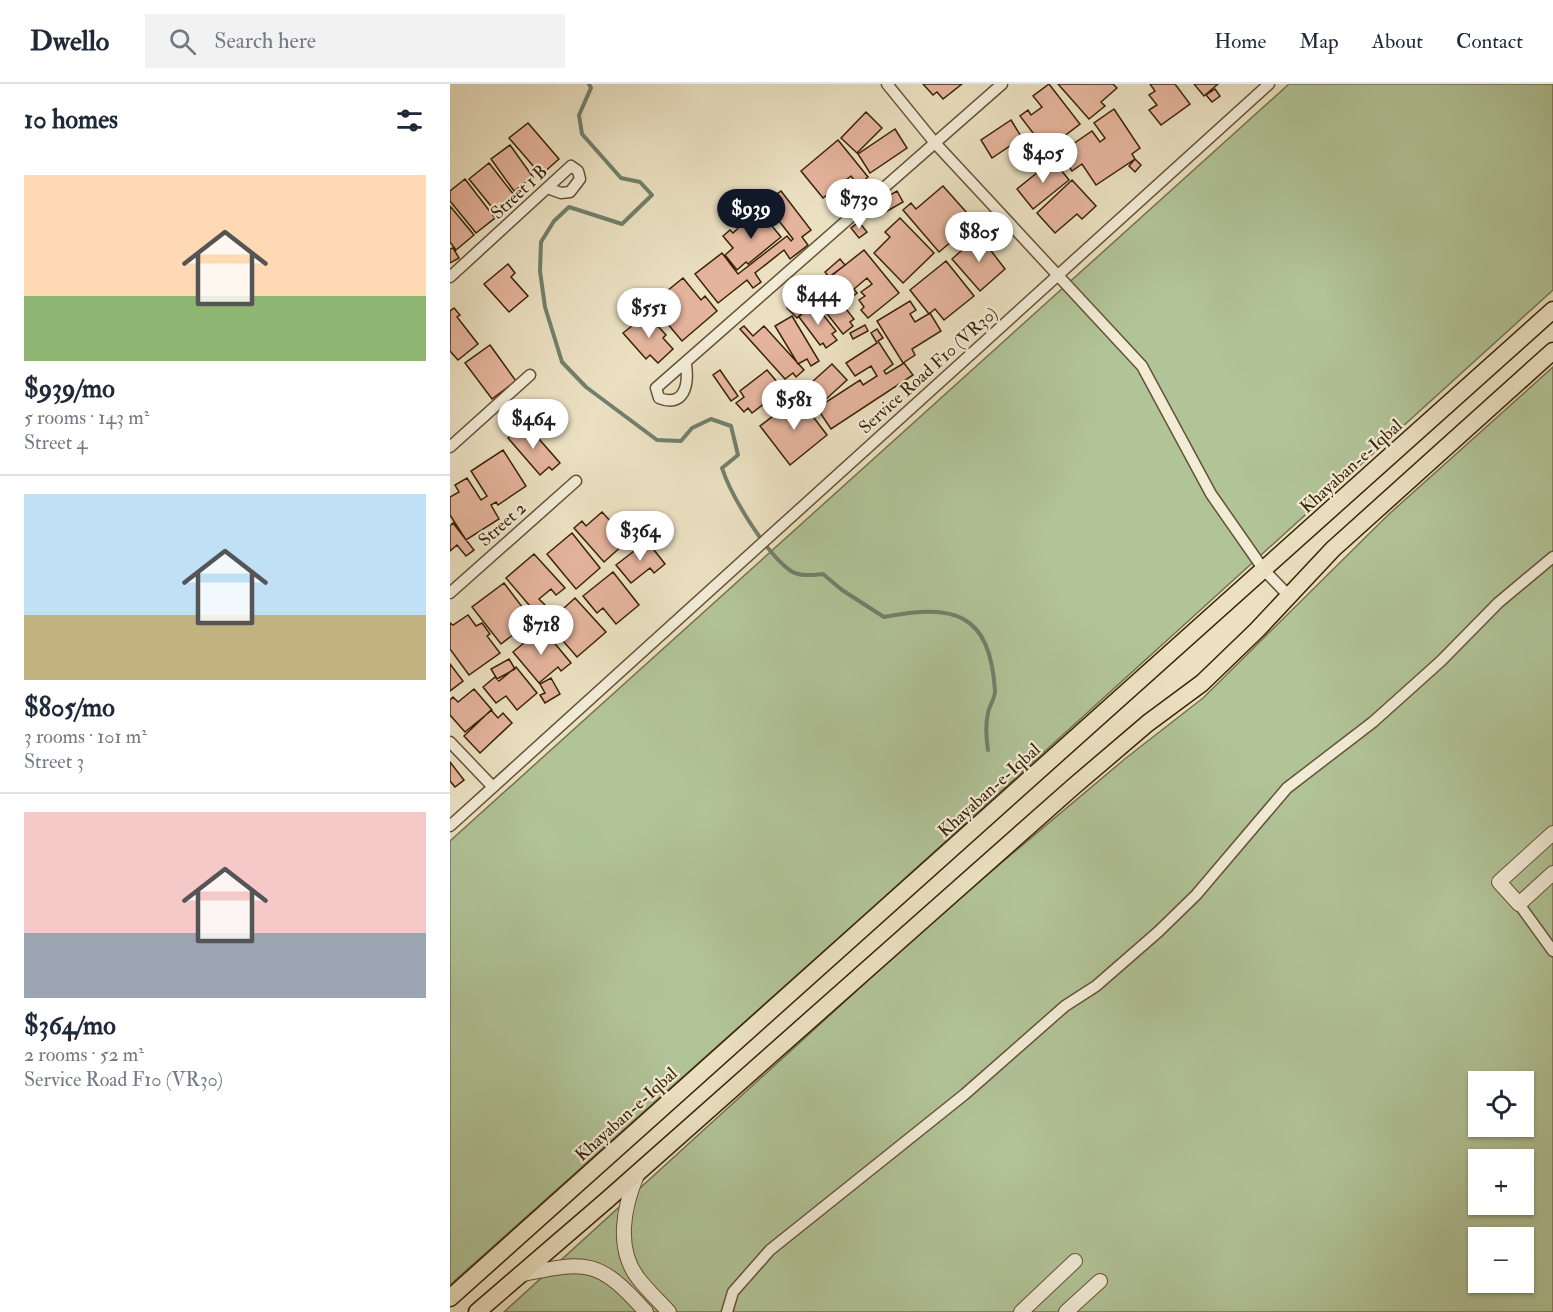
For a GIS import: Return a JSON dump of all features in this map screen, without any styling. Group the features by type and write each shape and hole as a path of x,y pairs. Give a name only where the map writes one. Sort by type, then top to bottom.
{"main road":[{"name":"Khayaban-e-Iqbal","path":"450,1298 1553,310"},
{"path":"477,1312 1073,787 1148,723 1202,684 1257,630 1333,549 1553,351"}],"street":[{"path":"887,84 935,143 1142,366 1211,494 1264,570 1288,595"},
{"path":"686,365 688,378 685,394 678,399 667,401 659,398 656,388 1002,84"},
{"name":"Service Road F10 (VR30)","path":"450,826 1269,84"},
{"name":"Street 1 B","path":"450,277 571,166 578,171 580,179 570,192 561,193 550,189"},
{"path":"450,447 530,375"},
{"name":"Street 2","path":"450,593 576,480"},
{"path":"727,1312 733,1292 771,1250 965,1094 1065,1005 1096,986 1158,932 1196,895 1287,788 1373,722 1441,661 1498,603 1553,557"},
{"path":"450,742 492,786"},
{"path":"1553,833 1499,882 1519,904 1553,951"},
{"path":"1519,904 1553,873"},
{"path":"637,1173 624,1217 628,1257 637,1277 669,1312"},
{"path":"1021,1312 1075,1261"},
{"path":"518,1276 554,1268 593,1267 621,1285 646,1312"},
{"path":"1066,1312 1100,1281"}],"green space":[{"path":"1289,84 1553,84 1553,290 881,900 450,1285 450,841"},
{"path":"1553,367 1553,1312 504,1312 943,912 1126,758 1203,698 1388,515"}],"building":[{"path":"923,84 962,84 943,99 937,92 933,95"},
{"path":"1049,84 1080,124 1046,150 1020,116 1028,110 1031,115 1042,107 1033,96"},
{"path":"1058,84 1113,84 1117,88 1101,102 1105,106 1089,119"},
{"path":"1150,84 1175,84 1190,104 1161,125 1149,110 1157,105 1149,95 1155,91"},
{"path":"1194,84 1218,84 1204,96"},
{"path":"1215,89 1220,96 1212,102 1206,95"},
{"path":"1114,109 1140,148 1132,154 1135,159 1096,185 1082,164 1072,171 1060,153 1092,131 1100,142 1105,138 1094,123"},
{"path":"866,112 882,128 857,153 841,138"},
{"path":"1011,120 1022,138 992,158 981,140"},
{"path":"528,123 559,159 541,175 509,138"},
{"path":"895,129 907,148 870,173 858,154"},
{"path":"838,140 868,177 858,185 851,176 823,198 801,171"},
{"path":"510,145 533,177 514,191 491,159"},
{"path":"1135,159 1141,165 1135,172 1129,166"},
{"path":"1053,160 1069,180 1033,209 1017,189"},
{"path":"489,163 514,195 495,211 469,179"},
{"path":"465,179 495,218 476,233 450,201 450,191"},
{"path":"1072,180 1096,206 1082,219 1077,214 1055,233 1037,213"},
{"path":"943,186 975,222 939,252 903,210 911,203 916,209"},
{"path":"781,191 811,230 802,237 808,245 790,259 784,250 755,273 761,282 753,288 747,280 718,303 695,274 722,253 738,274 787,236 791,241 793,239 765,203"},
{"path":"897,191 903,202 884,213 878,202"},
{"path":"450,206 474,235 456,250 450,242"},
{"path":"758,209 781,237 748,264 746,262 737,270 725,255 733,248 723,236 730,230 733,233"},
{"path":"900,218 934,253 903,283 874,253 890,237 885,232"},
{"path":"985,219 990,224 983,231 977,225"},
{"path":"859,222 867,232 859,238 851,228"},
{"path":"979,235 1005,269 980,291 952,259"},
{"path":"453,248 459,258 450,263 450,249"},
{"path":"864,250 899,293 868,318 861,310 864,307 859,300 865,296 861,292 872,284 867,278 854,289 857,293 848,300 830,277"},
{"path":"840,259 845,265 829,277 825,272"},
{"path":"946,261 974,296 944,320 935,309 929,314 910,290"},
{"path":"508,264 515,273 511,277 528,296 509,312 484,284"},
{"path":"683,278 701,300 705,296 717,311 682,341 651,304"},
{"path":"827,285 854,319 850,322 853,326 843,334 813,296"},
{"path":"795,300 805,310 797,318 787,308"},
{"path":"910,301 916,310 910,314 915,322 930,313 941,331 912,349 915,355 903,363 877,321"},
{"path":"813,302 836,331 832,334 837,340 826,348 823,343 820,345 799,317"},
{"path":"454,308 460,315 457,317 478,344 458,360 450,351 450,311"},
{"path":"647,314 666,335 663,338 673,349 658,363 650,355 646,359 623,333"},
{"path":"792,316 819,361 811,366 807,359 798,364 775,326"},
{"path":"865,325 868,331 853,339 850,333"},
{"path":"744,326 753,336 764,326 804,370 796,377 793,373 785,379 740,329"},
{"path":"877,329 883,338 878,341 893,364 884,371 886,374 904,363 913,375 831,429 817,408 860,380 863,385 877,376 871,366 855,376 846,363 877,343 871,333"},
{"path":"490,345 516,381 492,399 465,363"},
{"path":"832,364 847,380 813,411 806,403 809,400 802,391"},
{"path":"720,370 738,396 731,401 713,375"},
{"path":"767,370 783,389 752,413 748,408 744,412 736,403 744,397 740,391"},
{"path":"798,397 827,435 790,465 760,426"},
{"path":"525,423 560,463 552,470 549,467 540,475 508,438"},
{"path":"503,450 526,486 498,505 496,502 491,505 499,519 466,540 450,515 450,497 459,492 455,485 467,478 481,500 487,496 471,471"},
{"path":"602,512 614,525 620,519 634,535 604,562 574,528 582,521 586,526"},
{"path":"453,523 474,550 466,556 457,545 450,551 450,526"},
{"path":"572,533 600,568 576,589 547,554"},
{"path":"647,541 665,564 654,573 650,568 631,583 616,565"},
{"path":"534,554 565,588 556,595 551,589 539,599 545,605 535,612 506,578"},
{"path":"613,572 639,605 616,624 603,608 597,613 583,596"},
{"path":"504,583 532,620 501,644 472,607"},
{"path":"575,598 606,632 577,657 551,627 567,612 564,608"},
{"path":"468,615 476,626 482,623 490,634 487,636 500,653 469,675 450,649 450,623 453,625"},
{"path":"542,628 571,663 561,671 558,667 539,683 513,652"},
{"path":"509,659 515,669 497,679 491,669"},
{"path":"450,664 463,681 450,691"},
{"path":"516,667 537,693 517,710 506,696 496,703 483,687 495,677 499,681"},
{"path":"551,678 560,694 545,703 540,695 545,693 540,684"},
{"path":"474,689 492,710 465,732 450,715 450,700 453,697 458,702"},
{"path":"491,710 498,718 503,713 512,723 480,753 464,736"},
{"path":"450,762 464,780 455,787 450,781"}],"waterway":[{"path":"589,84 591,88 579,115 582,134 621,178 640,182 652,195 622,224 569,207 554,221 541,242 540,271 545,307 562,362 586,387 657,440 681,441 692,428 711,419 731,426 738,455 722,468 741,509 761,539 791,571 802,575 823,574 842,590 884,617 908,613 948,614 964,619 976,629 985,644 992,664 995,691 986,722 988,750"}]}
